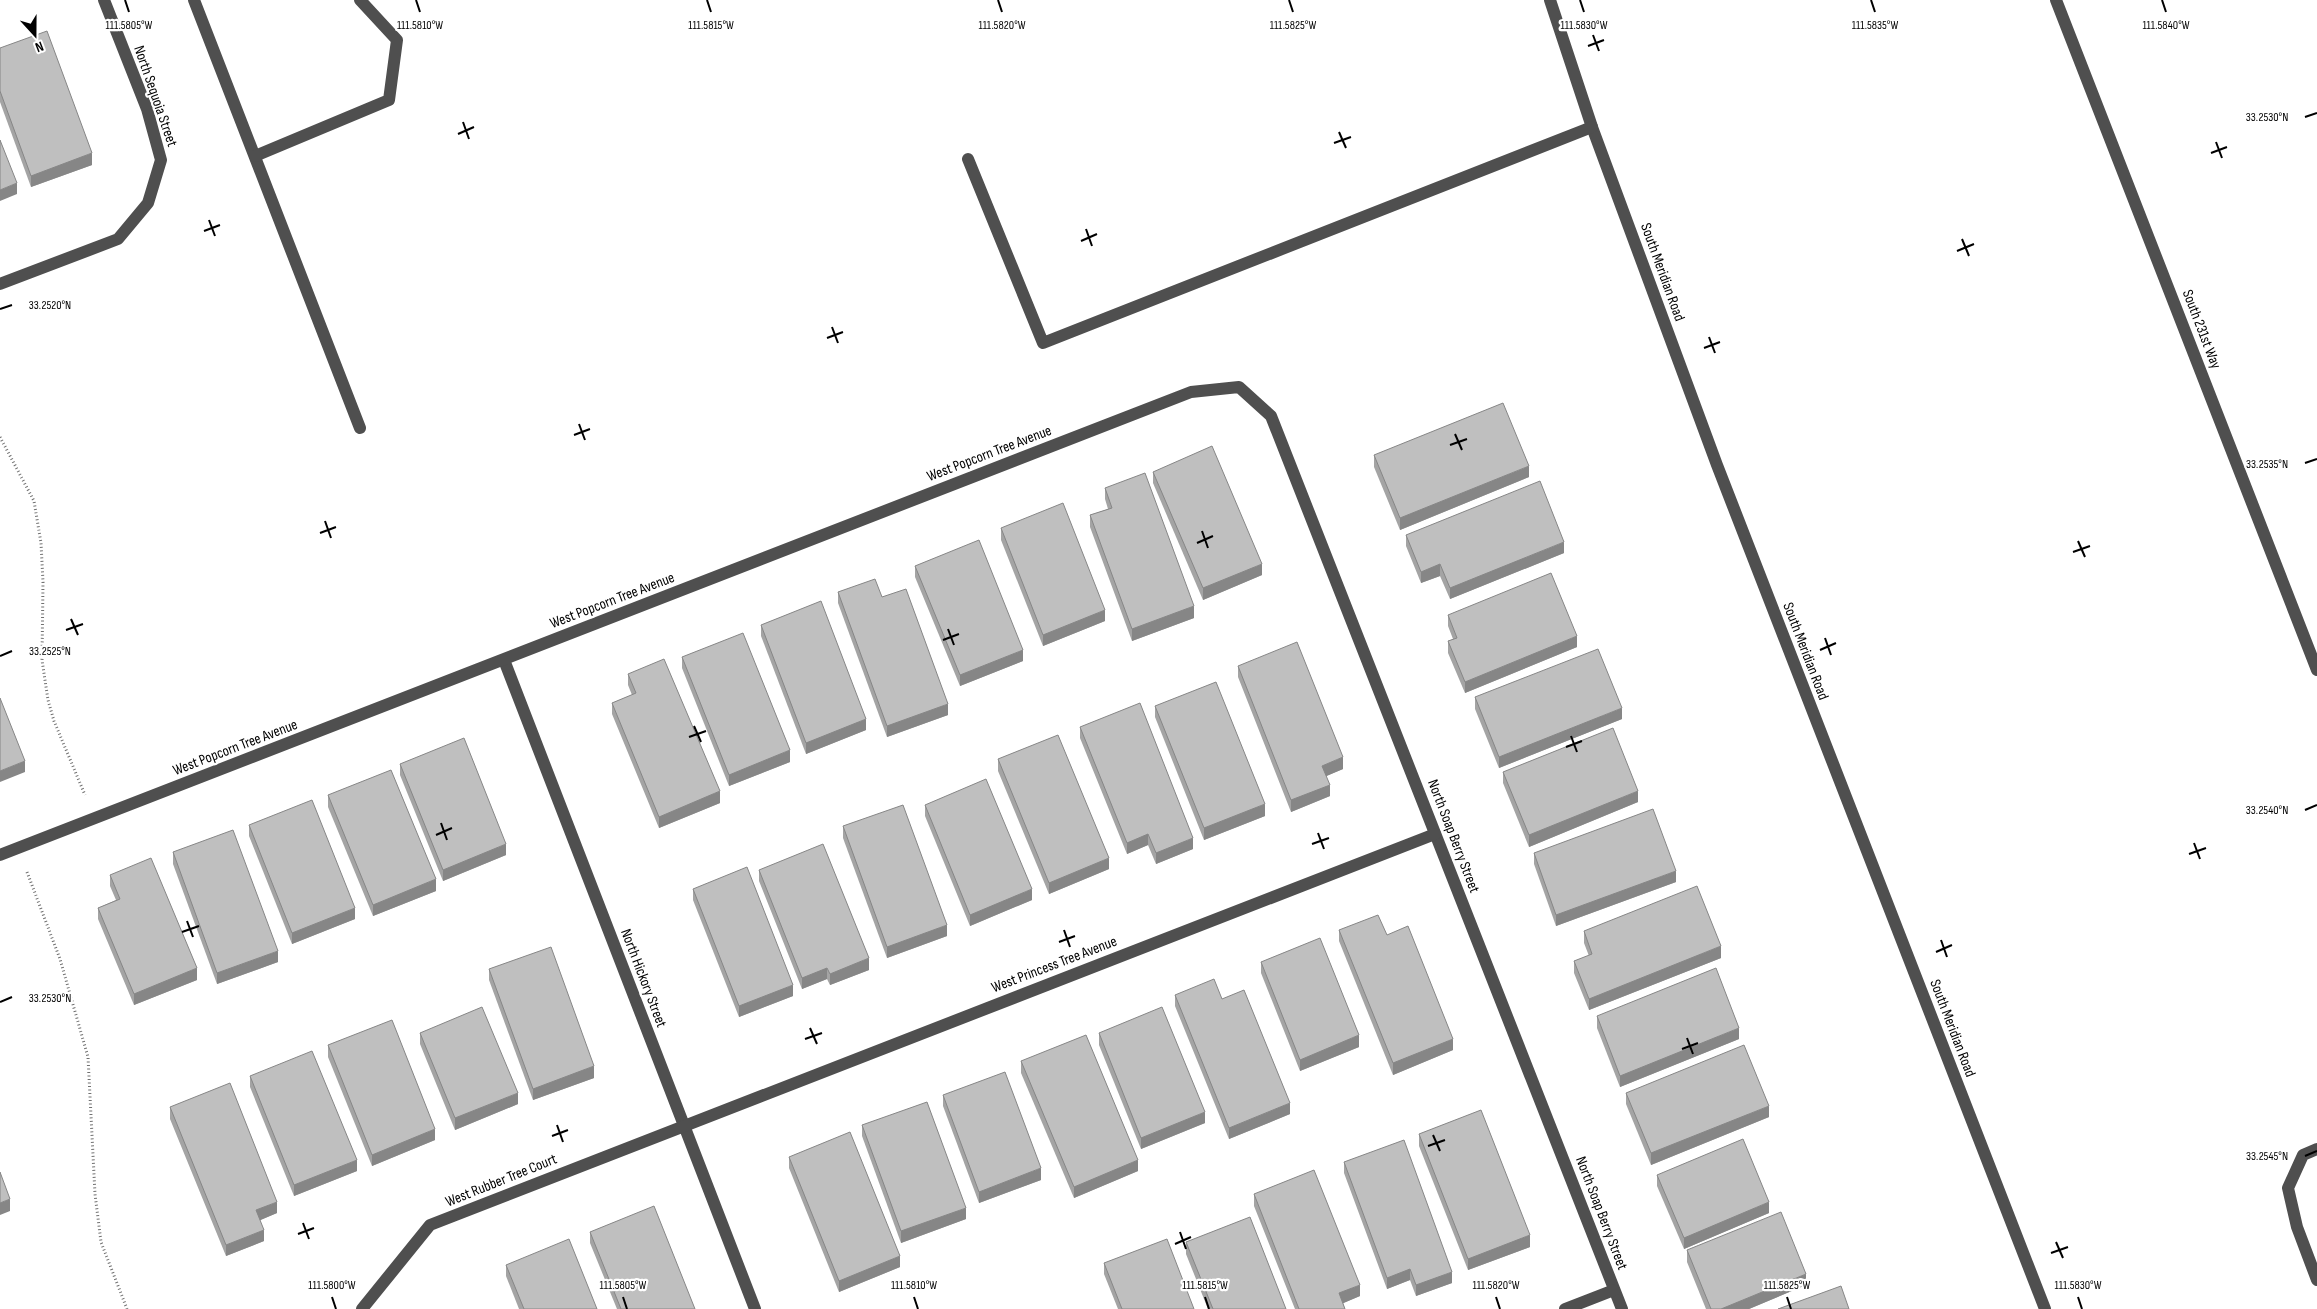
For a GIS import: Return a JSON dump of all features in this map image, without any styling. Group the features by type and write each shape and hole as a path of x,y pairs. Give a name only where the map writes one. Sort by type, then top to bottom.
{"street":[{"name":"North Sequoia Street","path":"0,284 118,239 148,204 161,160 147,109 104,0"},
{"path":"194,0 360,428"},
{"path":"254,156 389,100 397,40 360,0"},
{"name":"South Meridian Road","path":"1550,0 1592,127 1717,465 2045,1309"},
{"name":"South 231st Way","path":"2056,0 2317,670"},
{"path":"968,160 1043,343 1592,127"},
{"name":"West Popcorn Tree Avenue","path":"0,855 1191,392 1239,387"},
{"name":"North Soap Berry Street","path":"1239,387 1271,416 1622,1309"},
{"name":"North Hickory Street","path":"504,660 755,1309"},
{"name":"West Princess Tree Avenue","path":"684,1125 1435,834"},
{"name":"West Rubber Tree Court","path":"362,1309 430,1225 684,1125"},
{"path":"2317,1149 2303,1155 2288,1188 2297,1227 2317,1280"},
{"path":"1565,1309 1614,1290"}],"path":[{"path":"0,437 34,500 43,582 42,660 48,700 54,721 96,818"},
{"path":"18,848 60,960 88,1057 95,1194 101,1242 127,1309"}],"building":[{"path":"47,31 92,153 31,176 0,91 0,48"},
{"path":"0,140 17,183 0,190"},
{"path":"1503,403 1529,466 1400,518 1374,455"},
{"path":"1212,446 1262,564 1203,588 1153,472"},
{"path":"1145,473 1194,606 1132,629 1090,515 1112,508 1105,488"},
{"path":"1540,481 1564,542 1450,588 1440,564 1421,572 1406,535"},
{"path":"1063,503 1105,610 1043,635 1001,528"},
{"path":"979,540 1023,650 960,675 915,566"},
{"path":"1551,573 1577,636 1465,682 1448,641 1457,638 1448,615"},
{"path":"875,579 882,597 906,589 948,704 887,726 838,592"},
{"path":"821,601 866,719 806,743 761,625"},
{"path":"743,633 790,750 729,775 682,657"},
{"path":"1297,642 1343,757 1322,766 1330,785 1291,800 1238,666"},
{"path":"1598,649 1622,708 1499,757 1475,697"},
{"path":"664,659 720,791 659,817 612,703 636,693 628,674"},
{"path":"1216,682 1265,804 1204,828 1155,706"},
{"path":"0,698 25,761 0,771"},
{"path":"1140,703 1193,838 1156,853 1148,834 1127,843 1080,727"},
{"path":"1613,728 1638,791 1529,835 1503,772"},
{"path":"1058,735 1109,858 1049,883 998,759"},
{"path":"464,738 506,844 443,870 400,764"},
{"path":"391,770 436,879 373,905 328,795"},
{"path":"986,779 1032,889 970,915 925,805"},
{"path":"312,800 355,908 292,933 249,825"},
{"path":"903,805 947,925 887,947 843,826"},
{"path":"1653,809 1676,871 1556,915 1534,853"},
{"path":"233,830 278,951 217,973 173,852"},
{"path":"823,844 869,958 830,974 827,968 802,978 759,870"},
{"path":"151,858 197,968 134,994 98,908 120,899 110,875"},
{"path":"747,867 793,985 739,1006 693,889"},
{"path":"1697,886 1721,946 1589,999 1574,961 1592,954 1584,931"},
{"path":"1378,915 1387,935 1408,926 1453,1039 1393,1063 1339,930"},
{"path":"1320,938 1359,1035 1300,1060 1261,962"},
{"path":"551,947 594,1066 533,1089 489,969"},
{"path":"1716,968 1739,1028 1620,1076 1597,1016"},
{"path":"1214,979 1222,999 1244,990 1290,1103 1229,1128 1175,995"},
{"path":"482,1007 518,1093 455,1118 420,1033"},
{"path":"1162,1007 1205,1112 1141,1138 1099,1033"},
{"path":"392,1020 435,1129 372,1155 328,1045"},
{"path":"1086,1035 1138,1160 1074,1187 1021,1061"},
{"path":"1744,1045 1769,1106 1651,1153 1626,1093"},
{"path":"312,1051 357,1160 294,1185 250,1076"},
{"path":"1005,1072 1041,1168 979,1192 943,1095"},
{"path":"230,1083 277,1202 256,1210 264,1230 226,1245 170,1107"},
{"path":"927,1102 966,1208 901,1231 862,1125"},
{"path":"1481,1110 1530,1235 1468,1259 1419,1134"},
{"path":"850,1132 900,1256 839,1281 789,1157"},
{"path":"1743,1139 1769,1202 1684,1238 1657,1175"},
{"path":"1404,1140 1452,1272 1416,1285 1410,1269 1387,1278 1344,1162"},
{"path":"1314,1170 1360,1285 1339,1293 1345,1309 1299,1309 1254,1194"},
{"path":"0,1172 10,1199 0,1203"},
{"path":"654,1206 695,1309 621,1309 590,1232"},
{"path":"1781,1212 1806,1274 1721,1309 1711,1309 1687,1250"},
{"path":"1250,1217 1286,1309 1213,1309 1186,1242"},
{"path":"569,1239 597,1309 524,1309 506,1265"},
{"path":"1167,1239 1194,1309 1122,1309 1104,1263"},
{"path":"1841,1286 1849,1309 1778,1309"}]}
